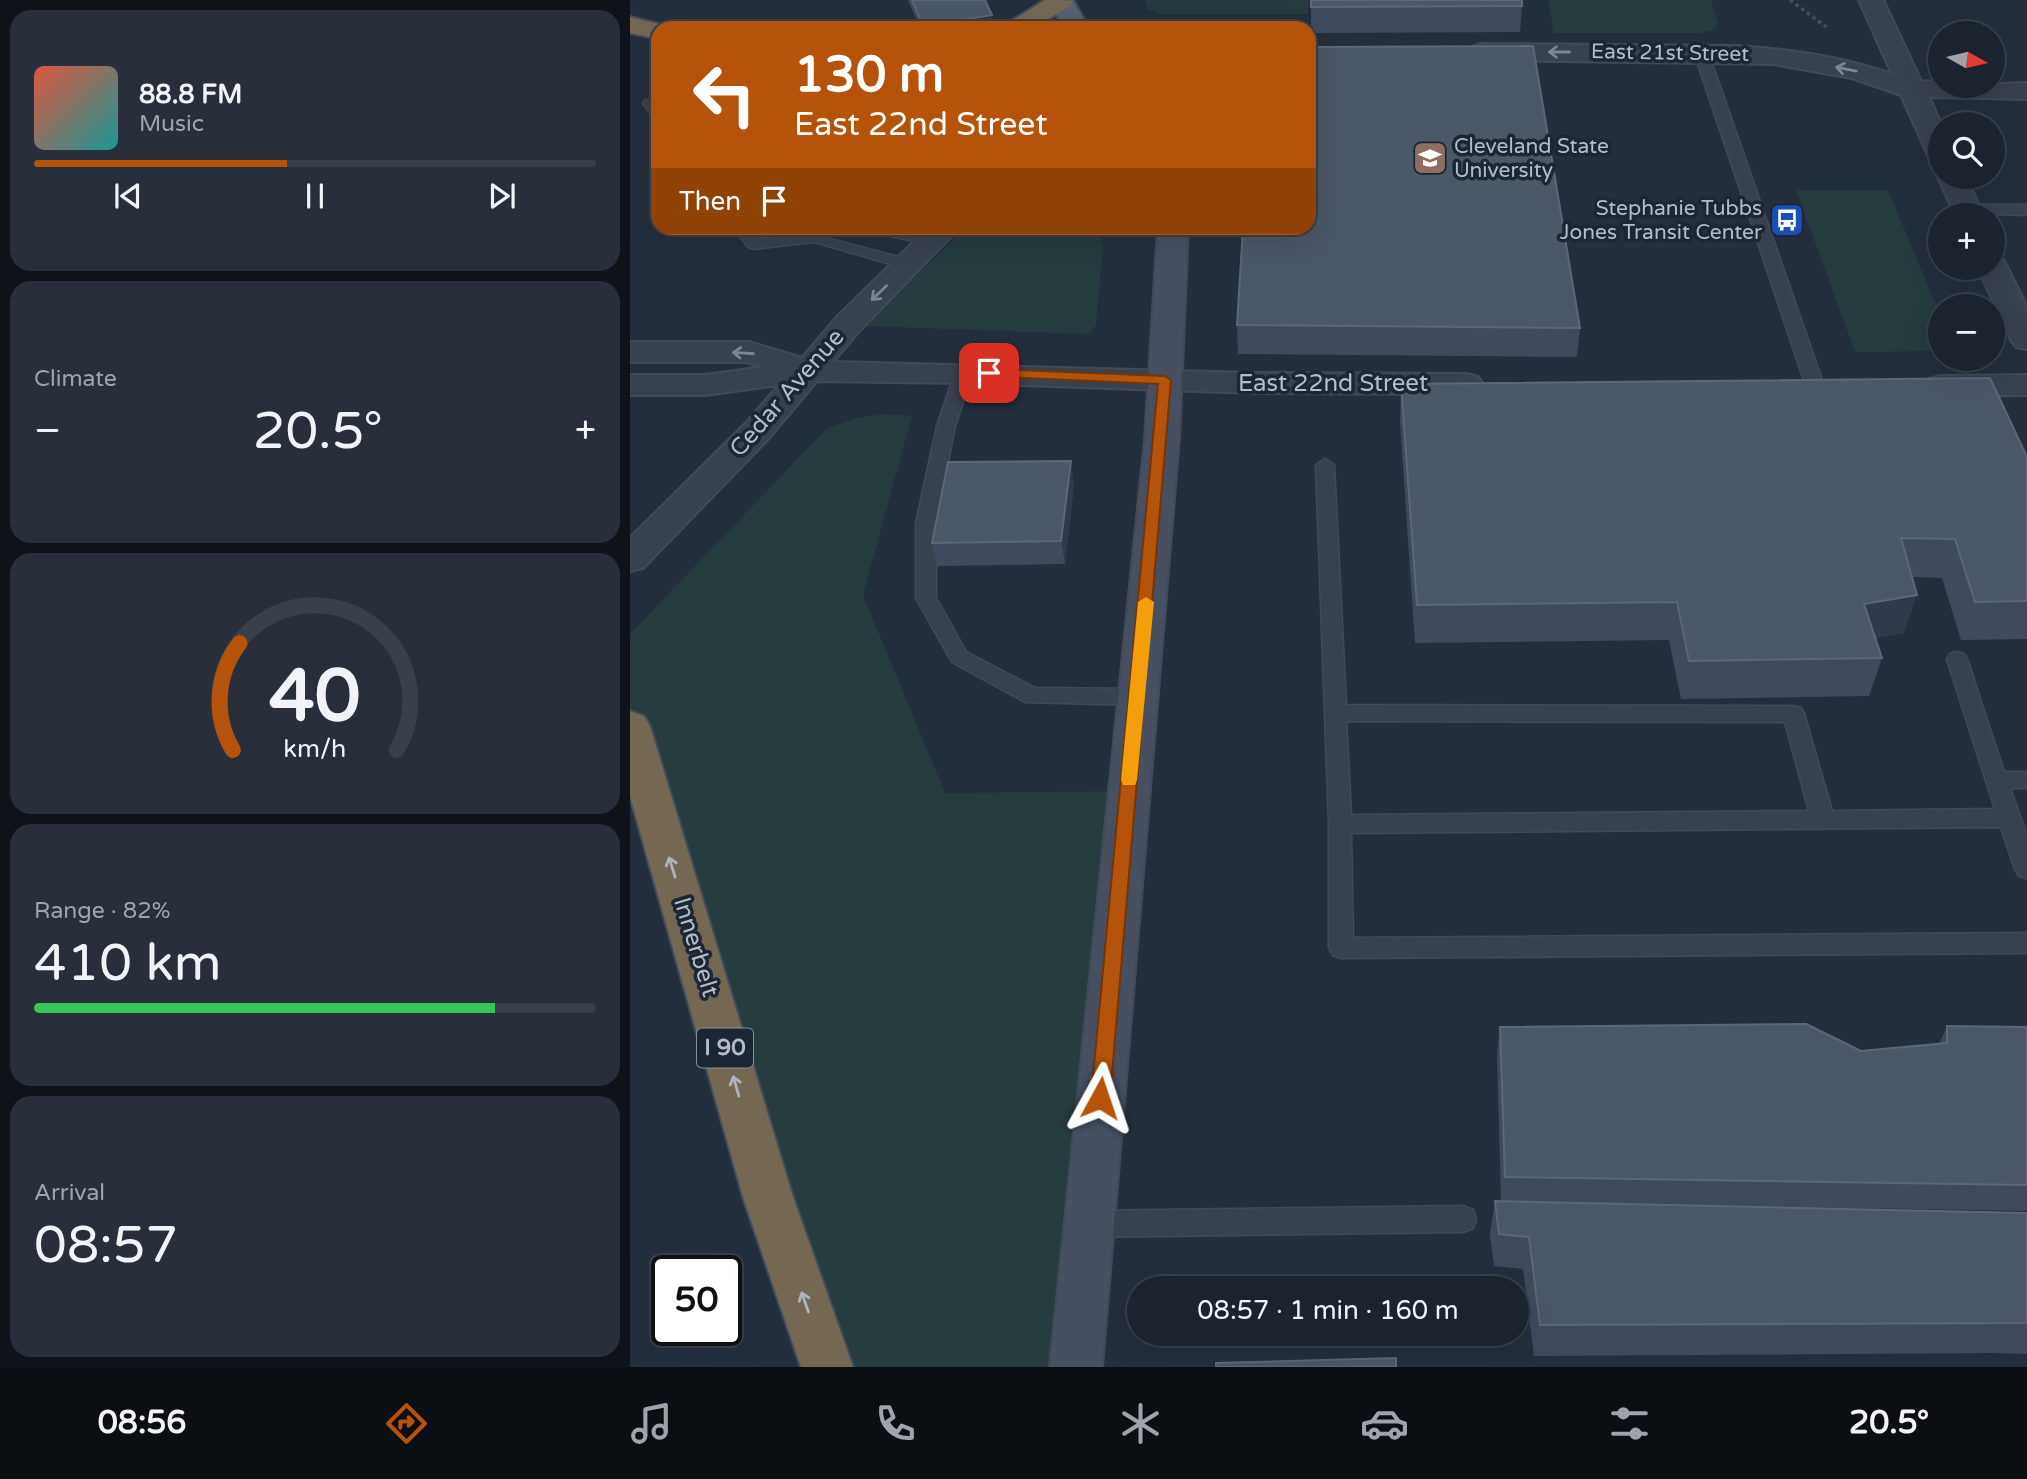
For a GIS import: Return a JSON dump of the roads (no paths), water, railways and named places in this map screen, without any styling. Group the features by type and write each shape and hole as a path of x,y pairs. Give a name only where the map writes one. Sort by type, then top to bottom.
{"highway":[{"path":"1028,21 1061,1"},
{"path":"630,25 651,30"},
{"name":"Innerbelt","path":"630,726 768,1196 827,1367"}],"main road":[{"path":"1061,1 1072,21"},
{"path":"1076,1367 1165,380 1173,235"}],"street":[{"path":"1871,0 1928,126"},
{"name":"East 21st Street","path":"1455,52 1701,52 1773,56 1857,71 1910,89 2027,91"},
{"name":"Cedar Avenue","path":"636,554 757,431 848,324 937,235"},
{"path":"1999,280 2027,340"},
{"name":"East 22nd Street","path":"630,352 749,352 808,371"},
{"name":"East 22nd Street","path":"630,386 705,385 808,371 1165,380 1495,384"},
{"path":"1912,386 2027,385"}],"lane":[{"path":"1701,52 1815,386"},
{"path":"2005,211 2027,210"},
{"path":"747,235 754,244 805,235"},
{"path":"823,235 824,242 908,264"},
{"path":"964,373 946,426 926,523 926,598 959,657 1032,696 1137,697"},
{"path":"1325,465 1340,824 1341,948 2027,943"},
{"path":"1957,659 2027,869"},
{"path":"1335,713 1793,715 1823,820"},
{"path":"1996,780 2027,780"},
{"path":"1340,824 2009,818"},
{"path":"1088,1224 1463,1219"}],"place":[{"name":"Cleveland State University","path":"1430,158"},
{"name":"Stephanie Tubbs Jones Transit Center","path":"1787,220"}]}
